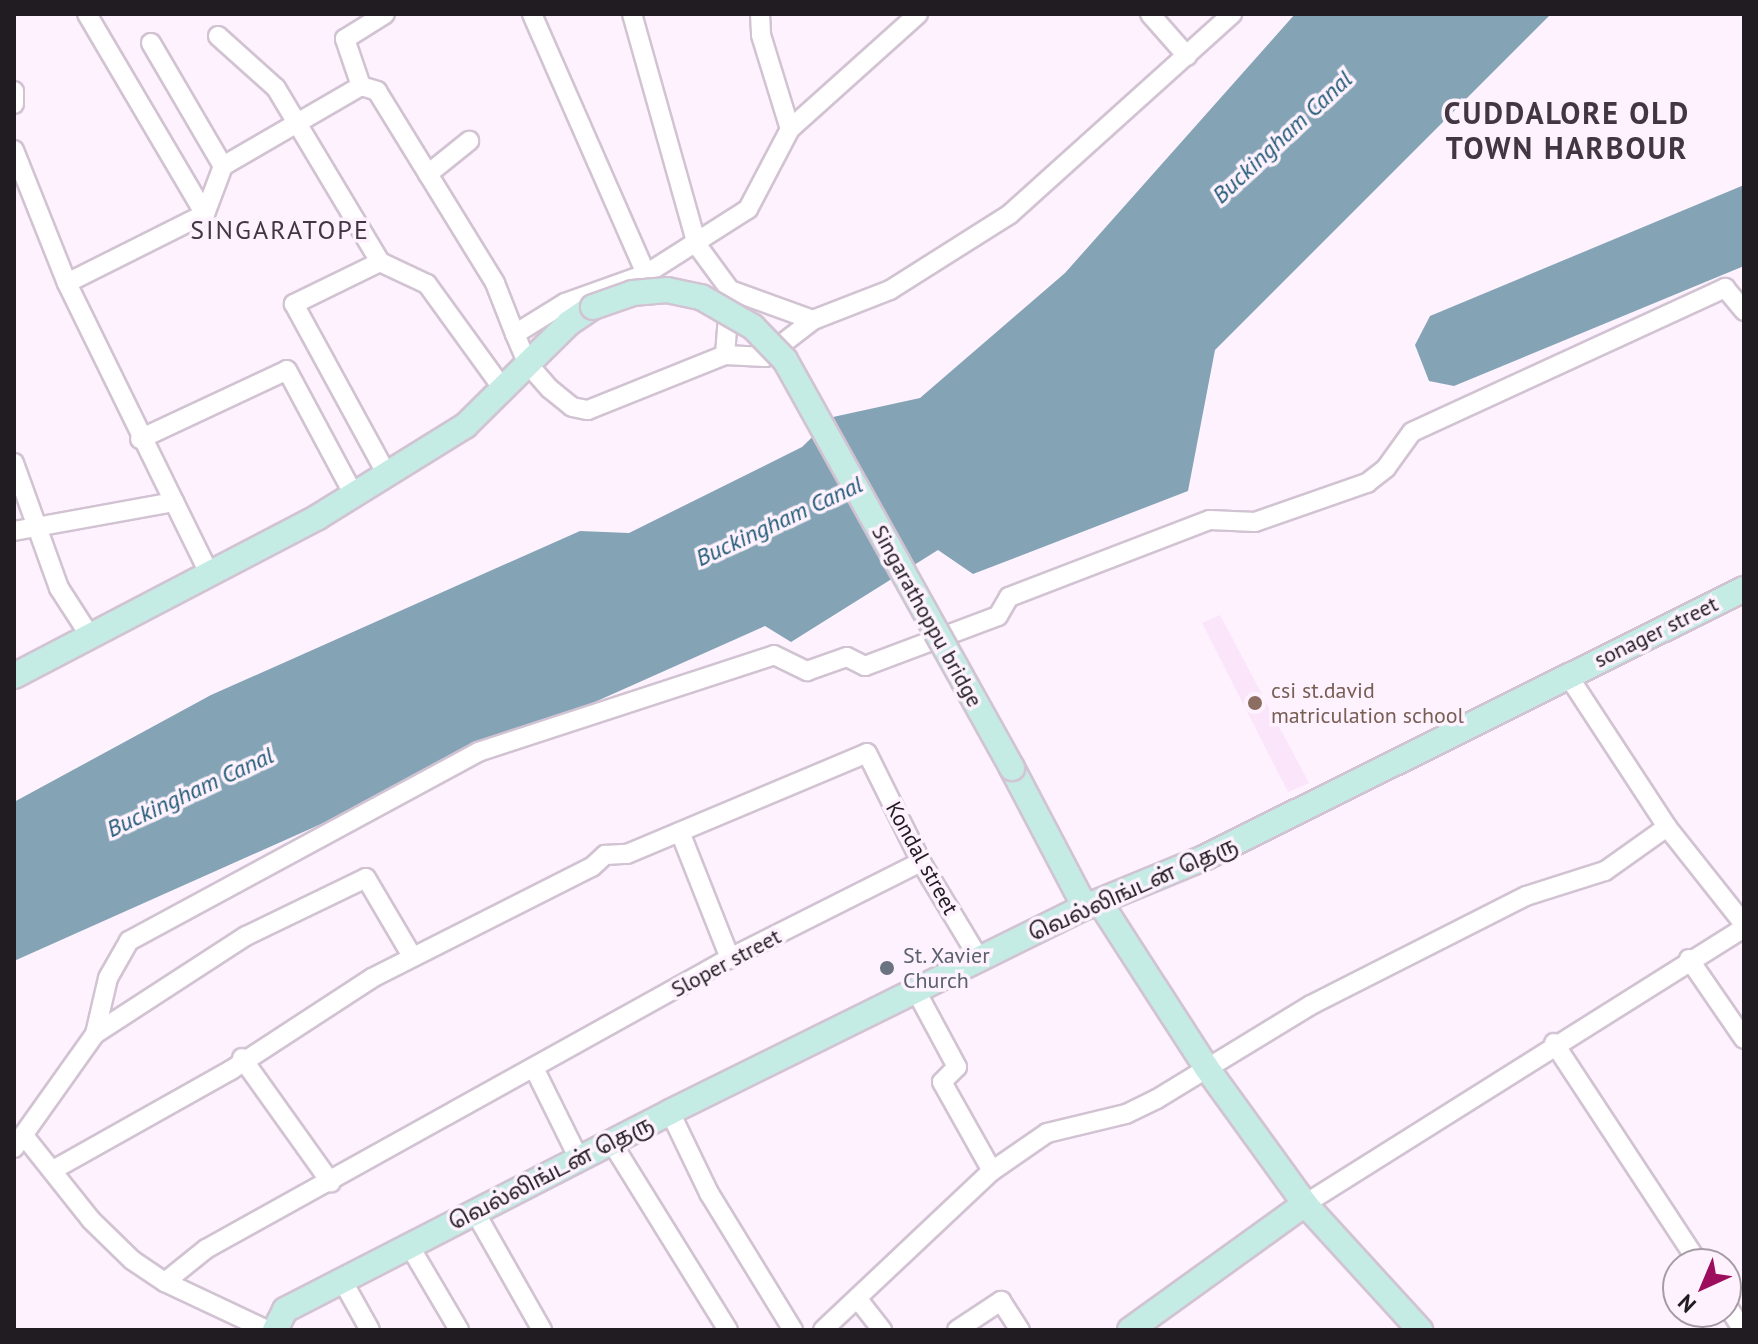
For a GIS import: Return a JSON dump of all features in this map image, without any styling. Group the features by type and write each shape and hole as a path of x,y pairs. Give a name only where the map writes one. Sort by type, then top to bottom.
{"main road":[{"name":"Singarathoppu bridge","path":"528,364 569,323 593,307 655,291 701,297 753,327 785,360 1012,768 1093,906"},
{"path":"17,668 318,517 465,426 528,364"},
{"path":"1608,655 1744,589"},
{"name":"வெல்லிங்டன் தெரு","path":"275,1330 285,1310 670,1112 1093,906 1204,858 1567,674"},
{"path":"1093,906 1305,1204 1420,1330"},
{"path":"1130,1330 1305,1204"}],"street":[{"path":"87,14 205,214"},
{"path":"532,14 646,274"},
{"path":"632,14 697,245 730,290 813,320"},
{"path":"760,14 761,35 790,129"},
{"path":"515,334 565,303 646,274 697,245 748,209 790,129 918,14"},
{"path":"1150,14 1187,56"},
{"path":"67,283 205,214 223,166 361,86 377,91 495,283 528,364 572,407 588,410 725,355 765,357 813,320 890,290 1010,214 1232,14"},
{"path":"361,86 345,39 376,16"},
{"path":"218,36 276,88 380,262 427,284 503,389"},
{"path":"151,43 223,166"},
{"path":"14,91 14,104"},
{"path":"428,174 469,141"},
{"path":"14,150 18,176 67,283 140,439 208,571"},
{"path":"380,262 294,304 386,473"},
{"path":"95,1034 108,978 129,941 478,752 774,655 807,671 847,657 865,666 998,616 1009,597 1210,520 1255,522 1367,483 1386,468 1412,432 1725,288 1744,311"},
{"path":"725,355 730,290"},
{"path":"140,439 287,370 353,493"},
{"path":"14,463 59,588 88,633"},
{"path":"14,531 174,502"},
{"name":"sonager street","path":"1567,674 1608,655"},
{"path":"1305,1204 1554,1043 1744,926 1667,827 1567,674"},
{"name":"Kondal street","path":"680,832 867,753 921,862 980,960"},
{"path":"823,1330 992,1171 1047,1133 1126,1114 1311,1005 1526,896 1605,871 1667,827"},
{"path":"53,1170 231,1070 242,1058 412,956 592,867 605,855 627,854 680,832 730,958"},
{"name":"Sloper street","path":"165,1282 206,1249 535,1070 730,958 921,862"},
{"path":"267,1330 165,1282 91,1220 53,1170 19,1142 95,1034 246,936 366,878 412,956"},
{"path":"1689,959 1744,1039"},
{"path":"916,991 957,1067 942,1082 992,1171"},
{"path":"1554,1043 1689,1248"},
{"path":"242,1058 331,1183"},
{"path":"535,1070 579,1159"},
{"path":"670,1112 709,1193 793,1330"},
{"path":"612,1143 728,1330"},
{"path":"475,1212 542,1330"},
{"path":"409,1245 459,1330"},
{"path":"342,1280 370,1330"},
{"path":"857,1298 882,1330"},
{"path":"957,1330 1001,1301 1020,1330"}],"shaded area":[{"name":"csi st.david matriculation school","path":"1220,615 1309,783 1288,792 1202,623"}],"water":[{"name":"Buckingham Canal","path":"1295,14 1551,14 1215,350 1188,491 973,574 938,550 791,642 765,626 14,961 14,802 211,695 580,531 629,533 802,447 833,417 920,398 1065,273"},
{"path":"1744,185 1744,266 1454,386 1429,381 1415,345 1430,316"}],"place":[{"name":"csi st.david matriculation school","path":"1255,703"},
{"name":"St. Xavier Church","path":"887,968"}],"district":[{"name":"CUDDALORE OLD TOWN HARBOUR","path":"1567,130"},
{"name":"SINGARATOPE","path":"280,230"}]}
